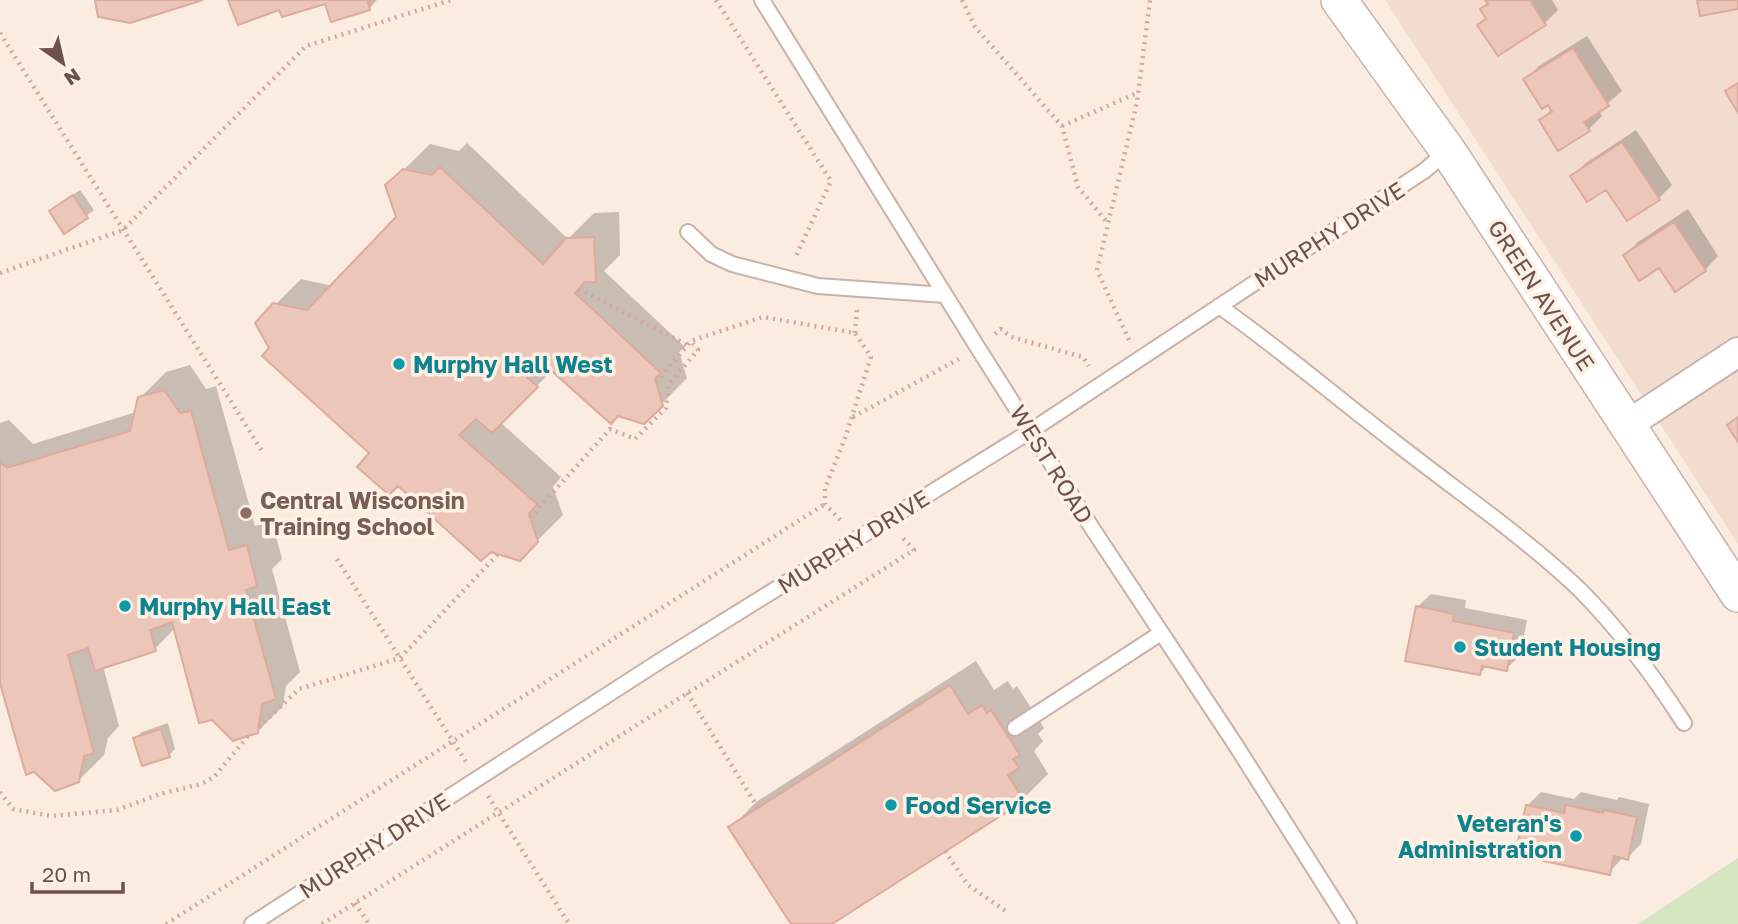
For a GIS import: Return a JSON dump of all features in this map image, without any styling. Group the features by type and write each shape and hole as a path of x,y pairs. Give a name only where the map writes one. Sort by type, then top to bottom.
{"street":[{"name":"GREEN AVENUE","path":"1339,0 1448,151 1738,594"},
{"path":"1627,425 1738,352"}],"lane":[{"name":"WEST ROAD","path":"762,0 1091,528 1349,924"},
{"name":"MURPHY DRIVE","path":"252,924 660,661 1031,430 1424,171 1448,151"},
{"path":"688,232 711,254 732,264 818,286 945,295"},
{"path":"1219,306 1270,342 1394,442 1513,531 1578,589 1640,658 1684,723"},
{"path":"1015,728 1161,633"}],"path":[{"path":"0,273 123,230 306,46 451,0"},
{"path":"716,0 831,181 786,277"},
{"path":"962,0 975,26 1062,125 1078,187 1108,223"},
{"path":"1138,360 1097,270 1138,93 1150,0"},
{"path":"0,33 262,451"},
{"path":"1062,125 1138,93"},
{"path":"530,518 610,429 635,439 666,408 669,384 698,350 689,343 579,289"},
{"path":"656,382 689,343 762,317 855,333 872,357 825,488 825,504 856,539"},
{"path":"166,924 825,504"},
{"path":"322,924 914,550 886,521"},
{"path":"259,727 299,689 400,658 498,554"},
{"path":"337,559 569,924"},
{"path":"687,693 758,808"},
{"path":"0,792 13,809 51,816 117,810 160,794 201,784 214,776 248,736"},
{"path":"946,851 968,885 1007,912"},
{"path":"355,903 369,924"}],"shaded area":[{"path":"1385,0 1738,0 1738,544"}],"green space":[{"path":"1738,858 1738,924 1638,924"}],"building":[{"path":"95,0 203,0 130,23 98,17"},
{"path":"228,0 372,0 368,2 370,10 331,22 325,4 282,17 279,10 238,25"},
{"path":"1485,0 1530,0 1546,25 1498,56 1477,25 1486,19 1480,9 1488,4"},
{"path":"1697,0 1738,0 1738,9 1700,16"},
{"path":"1573,48 1609,106 1584,122 1590,131 1558,151 1539,120 1552,112 1548,105 1542,109 1523,79"},
{"path":"1738,83 1738,113 1725,91"},
{"path":"1622,142 1660,200 1627,221 1606,190 1587,202 1570,176"},
{"name":"Murphy Hall West","path":"440,167 543,264 566,238 594,237 596,282 585,282 575,293 661,373 655,379 663,406 644,424 618,416 611,424 535,356 520,371 538,387 492,433 476,419 459,435 537,504 529,514 538,542 520,561 491,552 481,561 398,486 389,495 357,467 369,453 262,356 269,348 255,323 273,303 307,310 396,217 385,185 403,169 432,175"},
{"path":"73,195 88,218 64,234 49,211"},
{"path":"1674,222 1706,271 1675,292 1659,268 1639,281 1623,255"},
{"name":"Murphy Hall East","path":"164,390 180,413 191,411 229,550 247,545 257,586 246,590 276,699 262,704 258,733 233,741 212,720 199,723 172,622 150,630 156,651 95,671 88,648 68,655 94,753 84,756 79,782 55,791 34,772 26,775 0,683 0,462 7,468 130,431 138,397"},
{"path":"1738,417 1738,442 1727,425"},
{"name":"Student Housing","path":"1416,606 1454,614 1453,621 1514,633 1507,671 1482,666 1480,675 1405,661"},
{"name":"Food Service","path":"950,685 968,714 982,705 987,713 991,710 1020,755 1013,759 1019,768 1008,775 1024,801 832,924 791,924 728,827"},
{"path":"161,729 170,757 142,766 133,738"},
{"name":"Veteran's Administration","path":"1526,805 1564,813 1566,805 1637,817 1628,860 1614,856 1610,875 1515,855"}],"place":[{"name":"Murphy Hall West","path":"399,364"},
{"name":"Central Wisconsin Training School","path":"246,513"},
{"name":"Murphy Hall East","path":"125,606"},
{"name":"Student Housing","path":"1460,647"},
{"name":"Food Service","path":"891,805"},
{"name":"Veteran's Administration","path":"1576,836"}]}
